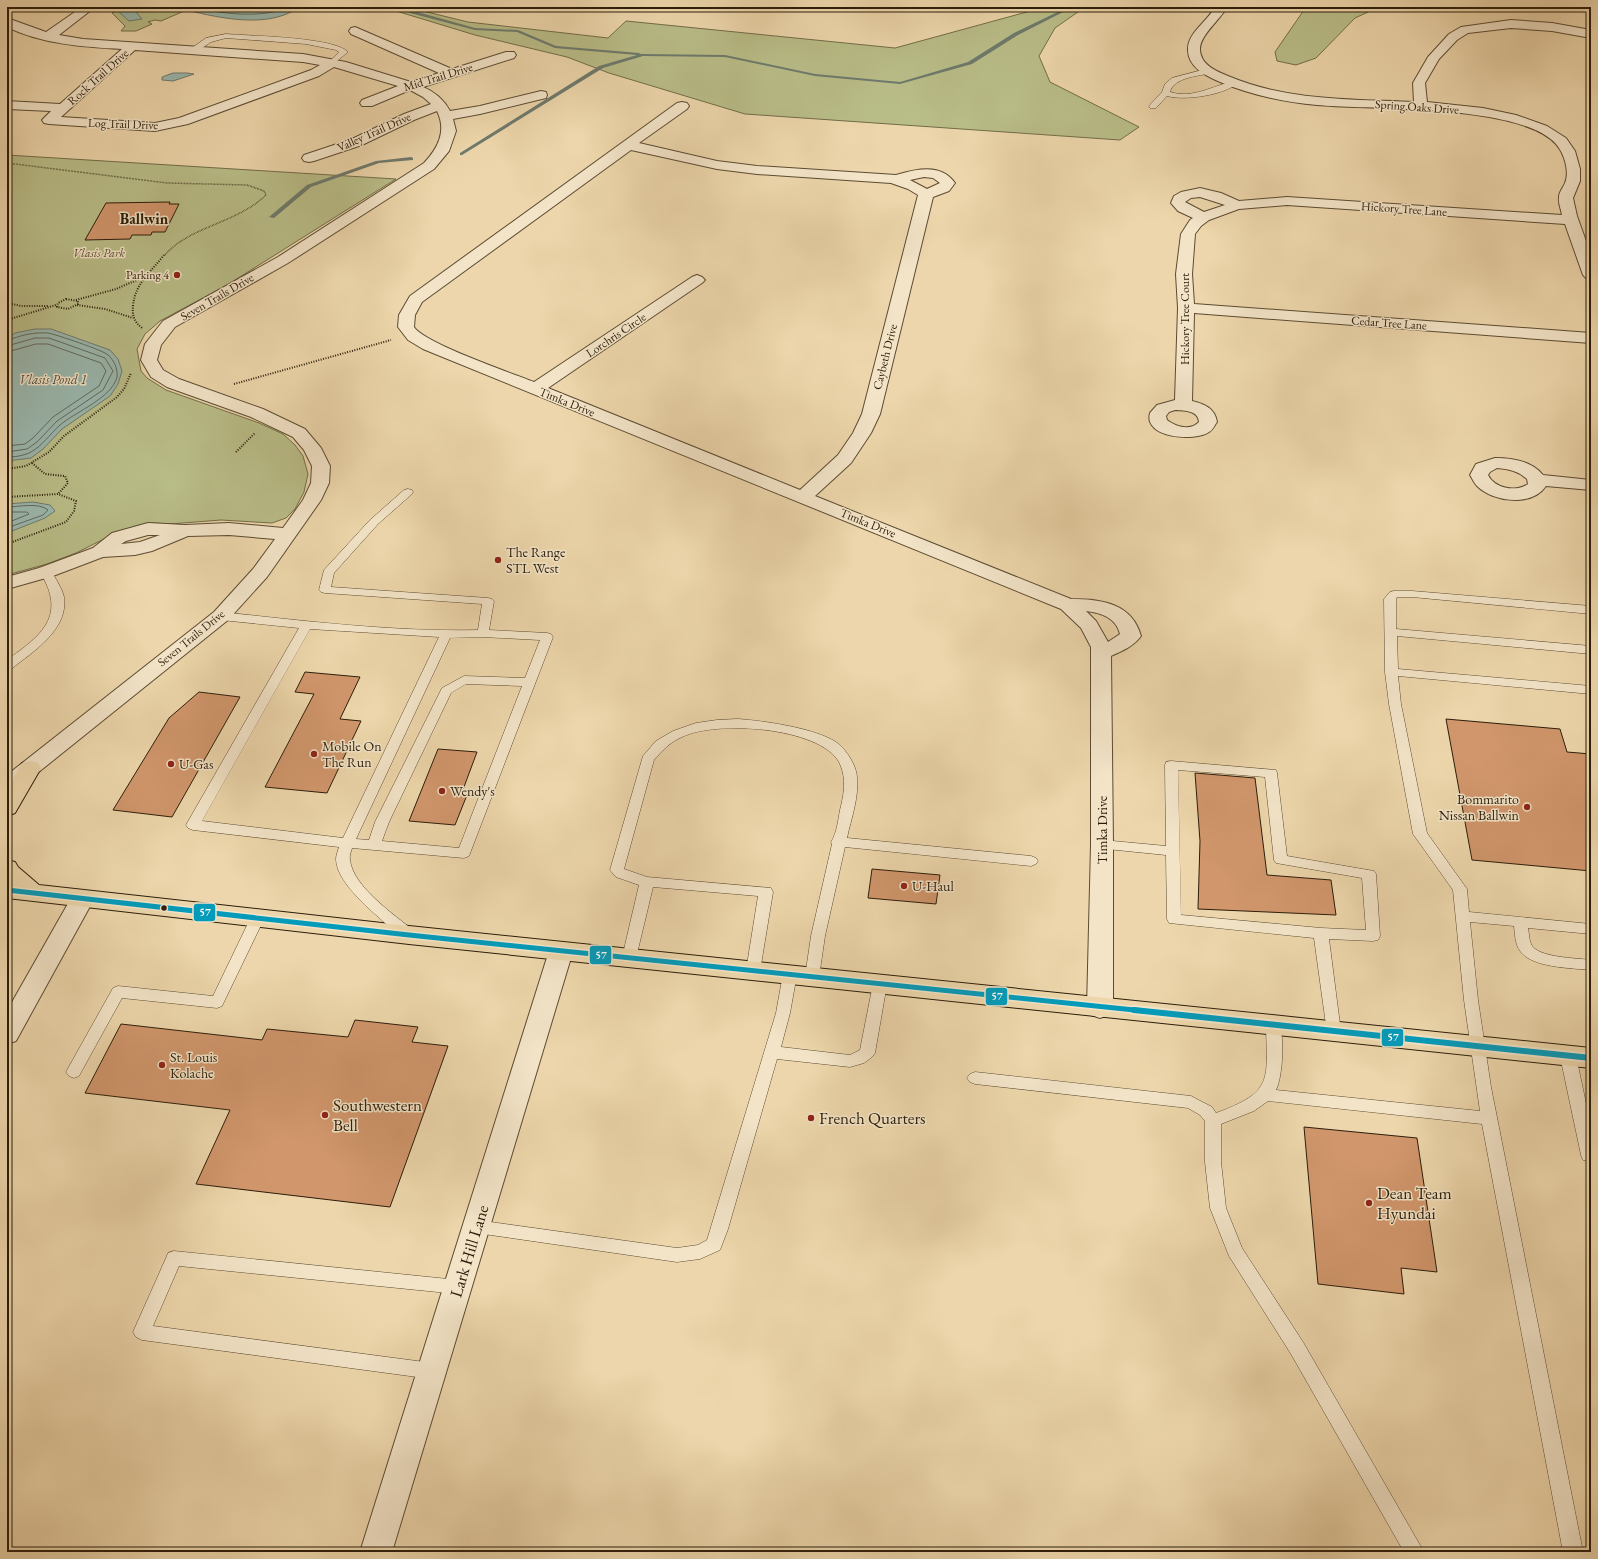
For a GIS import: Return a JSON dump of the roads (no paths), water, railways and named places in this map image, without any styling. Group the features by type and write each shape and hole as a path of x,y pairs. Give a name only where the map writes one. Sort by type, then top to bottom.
{"highway":[{"path":"7,808 30,768"},
{"path":"7,868 8,872 33,893"},
{"path":"7,890 409,935 1579,1057"}],"street":[{"path":"48,36 89,7"},
{"name":"Spring Oaks Drive","path":"1222,7 1211,24 1195,39 1195,60 1209,71 1234,83 1256,91 1299,99 1421,106 1483,112 1542,129 1558,138 1572,158 1573,181 1566,196 1572,220 1591,276"},
{"path":"1421,106 1419,84 1434,58 1453,37 1465,30 1511,24 1552,27 1591,34"},
{"path":"9,25 48,36 83,43 283,55 332,63 411,86 428,94 443,111"},
{"path":"355,31 450,73"},
{"name":"Rock Trail Drive","path":"63,108 133,46"},
{"name":"Mid Trail Drive","path":"367,103 450,73 510,56"},
{"name":"Log Trail Drive","path":"63,108 49,120 155,127 183,121 315,73 332,63"},
{"name":"Valley Trail Drive","path":"309,158 357,142 409,117 443,111 480,110 541,95"},
{"path":"7,105 63,108"},
{"name":"Timka Drive","path":"682,106 416,299 405,318 406,328 413,337 429,346 1068,605 1089,625 1101,647 1102,845 1100,1008"},
{"name":"Seven Trails Drive","path":"7,786 221,616 260,573 312,500 320,483 321,466 312,448 299,433 257,413 173,383 156,373 149,360 153,344 169,324 283,260 429,166 442,151 449,131 443,111"},
{"path":"628,145 717,165 757,170 896,180 913,186 926,194 944,188 948,183 944,177 932,173 917,174 896,180"},
{"name":"Hickory Tree Lane","path":"1204,217 1183,208 1178,203 1179,199 1190,194 1206,193 1221,197 1237,205"},
{"name":"Caybeth Drive","path":"803,497 845,459 862,433 870,414 926,194"},
{"name":"Hickory Tree Lane","path":"1188,234 1195,223 1204,217 1237,205 1287,201 1572,220"},
{"name":"Hickory Tree Court","path":"1183,405 1186,308 1184,274 1188,234"},
{"name":"Lorchris Circle","path":"535,389 697,280"},
{"name":"Cedar Tree Lane","path":"1186,308 1591,338"},
{"path":"1537,480 1591,486"},
{"path":"7,583 46,572 100,552 145,547 185,531 229,529 288,534"},
{"name":"Timka Drive","path":"1068,605 1084,605 1104,608 1121,616 1130,627 1131,636 1122,643 1101,653"},
{"path":"7,1034 82,899"},
{"name":"Lark Hill Lane","path":"376,1552 561,951"}],"lane":[{"path":"1153,106 1166,93 1168,86 1175,80 1209,71"},
{"path":"1166,93 1179,96 1202,94 1234,83"},
{"path":"408,492 374,522 328,572 325,590 488,601 483,633"},
{"path":"7,666 43,638 55,617 58,599 54,585 46,572"},
{"path":"1573,1552 1483,1087 1471,1000 1460,889 1420,834 1395,704 1391,672 1390,599 1394,594 1412,594 1591,610"},
{"path":"221,616 306,625 446,634 483,633 547,637 464,853 374,846 193,825 306,625"},
{"path":"1390,632 1591,650"},
{"path":"409,935 370,900 351,880 342,859 347,843 446,634"},
{"path":"1391,672 1591,690"},
{"path":"374,846 382,822 446,691 464,680 530,682"},
{"path":"476,1227 676,1255 700,1252 714,1245 783,1014 818,936 838,842 849,799 851,777 844,760 834,747 811,737 784,729 742,724 713,724 693,728 678,733 664,741 655,748 648,759 617,870 621,874 647,882 766,892 753,971"},
{"path":"1171,765 1271,773 1282,860 1369,874 1373,936 1321,934 1174,919 1171,765"},
{"path":"838,842 1031,861"},
{"path":"1102,845 1173,851"},
{"path":"629,958 647,882"},
{"path":"1462,916 1591,929"},
{"path":"74,1072 118,992 217,1002 257,918"},
{"path":"1520,922 1525,947 1531,953 1559,961 1591,965"},
{"path":"1321,934 1334,1032"},
{"path":"771,1052 850,1061 859,1059 867,1053 880,984"},
{"path":"1213,1120 1247,1107 1265,1095 1272,1082 1274,1065 1272,1025"},
{"path":"1579,1057 1590,1158"},
{"path":"975,1078 1191,1102 1206,1111 1213,1120 1213,1162 1218,1208 1235,1251 1297,1348 1414,1552"},
{"path":"1265,1095 1489,1118"},
{"path":"432,1371 142,1332 174,1258 458,1287"}],"water":[{"path":"149,7 152,9 136,12 142,19 129,21 119,12"},
{"path":"174,7 301,7 284,15 271,18 243,20 215,16"},
{"path":"173,73 194,74 173,81 162,80 162,77"},
{"name":"Vlasis Pond 1","path":"35,329 51,329 110,350 118,359 122,371 118,384 110,396 62,429 43,449 31,458 7,461 7,338 15,333"},
{"path":"33,502 50,505 55,511 45,518 7,533 7,504"}],"waterway":[{"path":"401,7 412,12 475,29 518,31 555,47 639,54"},
{"path":"462,154 601,67 643,55 725,56 815,75 900,83 970,63 1016,34 1071,7"},
{"path":"272,217 309,186 378,162 411,159"}],"place":[{"name":"Parking 4","path":"177,275"},
{"name":"The Range STL West","path":"498,560"},
{"name":"Mobile On The Run","path":"314,754"},
{"name":"U-Gas","path":"171,764"},
{"name":"Wendy's","path":"442,791"},
{"name":"Bommarito Nissan Ballwin","path":"1527,807"},
{"name":"U-Haul","path":"904,886"},
{"name":"St. Louis Kolache","path":"162,1065"},
{"name":"Southwestern Bell","path":"325,1115"},
{"name":"French Quarters","path":"811,1118"},
{"name":"Dean Team Hyundai","path":"1369,1203"}],"district":[{"name":"Ballwin","path":"144,218"}],"park label":[{"name":"Vlasis Park","path":"99,253"}]}
